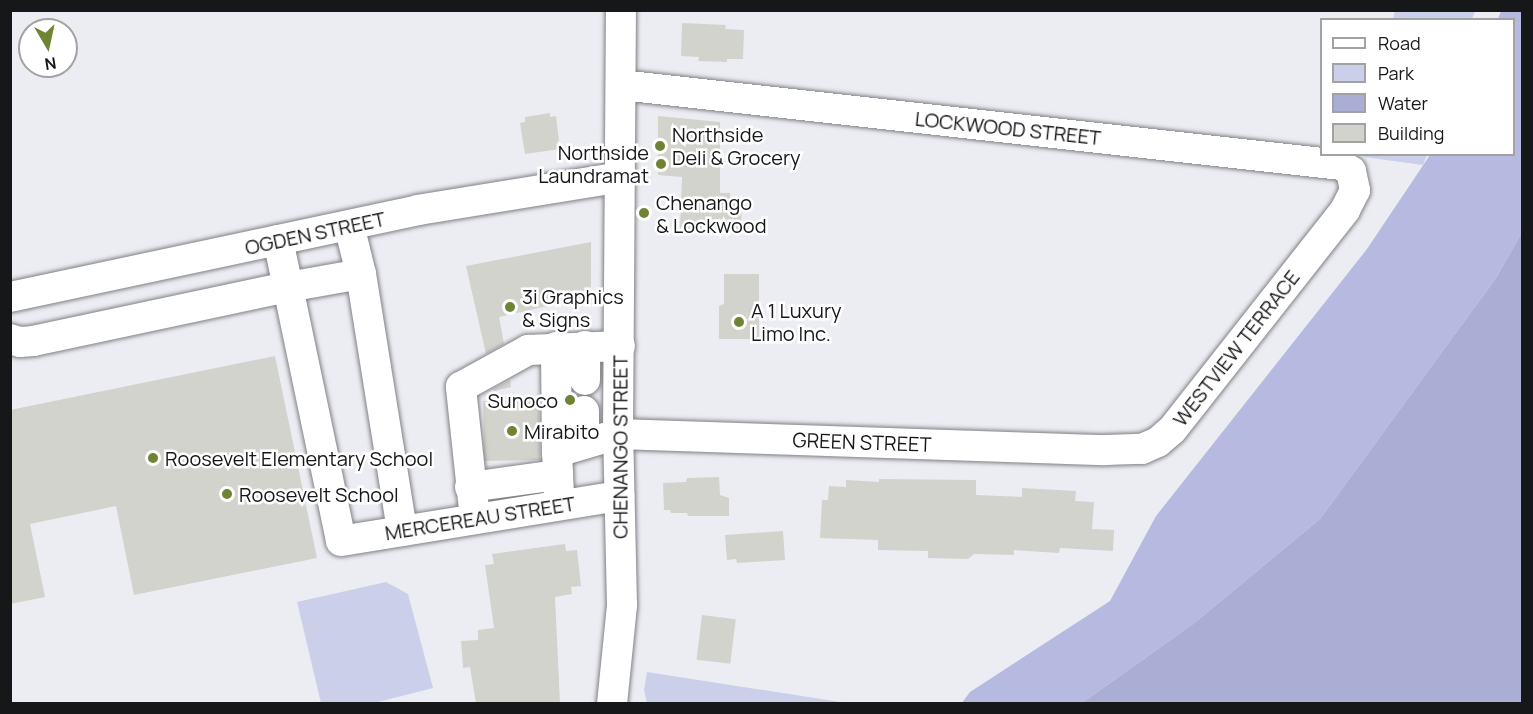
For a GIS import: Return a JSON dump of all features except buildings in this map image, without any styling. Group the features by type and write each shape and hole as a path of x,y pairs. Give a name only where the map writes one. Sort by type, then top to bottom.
{"street":[{"name":"CHENANGO STREET","path":"612,704 622,605 618,435 621,10"},
{"name":"LOCKWOOD STREET","path":"621,85 1341,165 1351,171 1355,190 1345,210"},
{"name":"OGDEN STREET","path":"10,297 418,210 621,177"},
{"name":"WESTVIEW TERRACE","path":"1105,450 1142,449 1158,442 1172,430 1345,210"},
{"path":"350,225 361,274 402,531"},
{"path":"278,240 288,287"},
{"path":"10,339 21,342 33,341 288,287 361,274"},
{"name":"MERCEREAU STREET","path":"288,287 341,542 619,496"},
{"path":"475,519 461,387 528,350 620,346"},
{"path":"571,347 585,380"},
{"path":"559,505 566,457 571,347"},
{"path":"566,457 584,411"},
{"name":"GREEN STREET","path":"470,487 566,457 618,435 1105,450"}],"green space":[{"path":"1395,10 1475,10 1472,18 1393,18"},
{"path":"1364,156 1427,156 1423,165"},
{"path":"386,582 408,594 433,688 374,703 321,703 297,602"},
{"path":"647,672 847,703 647,703 644,690"}],"shaded area":[{"path":"1501,11 1522,11 1522,232 1496,278 1320,519 1193,624 1082,703 961,704 970,692 1110,601 1156,516 1367,249 1429,156 1515,156 1515,18 1498,18"}],"water":[{"path":"1522,232 1522,703 1082,703 1193,624 1320,519 1496,278"}],"place":[{"name":"Northside Deli & Grocery","path":"660,146"},
{"name":"Northside Laundramat","path":"661,164"},
{"name":"Chenango & Lockwood","path":"644,213"},
{"name":"3i Graphics & Signs","path":"510,307"},
{"name":"A 1 Luxury Limo Inc.","path":"739,322"},
{"name":"Sunoco","path":"570,400"},
{"name":"Mirabito","path":"512,431"},
{"name":"Roosevelt Elementary School","path":"153,458"},
{"name":"Roosevelt School","path":"227,494"}]}
